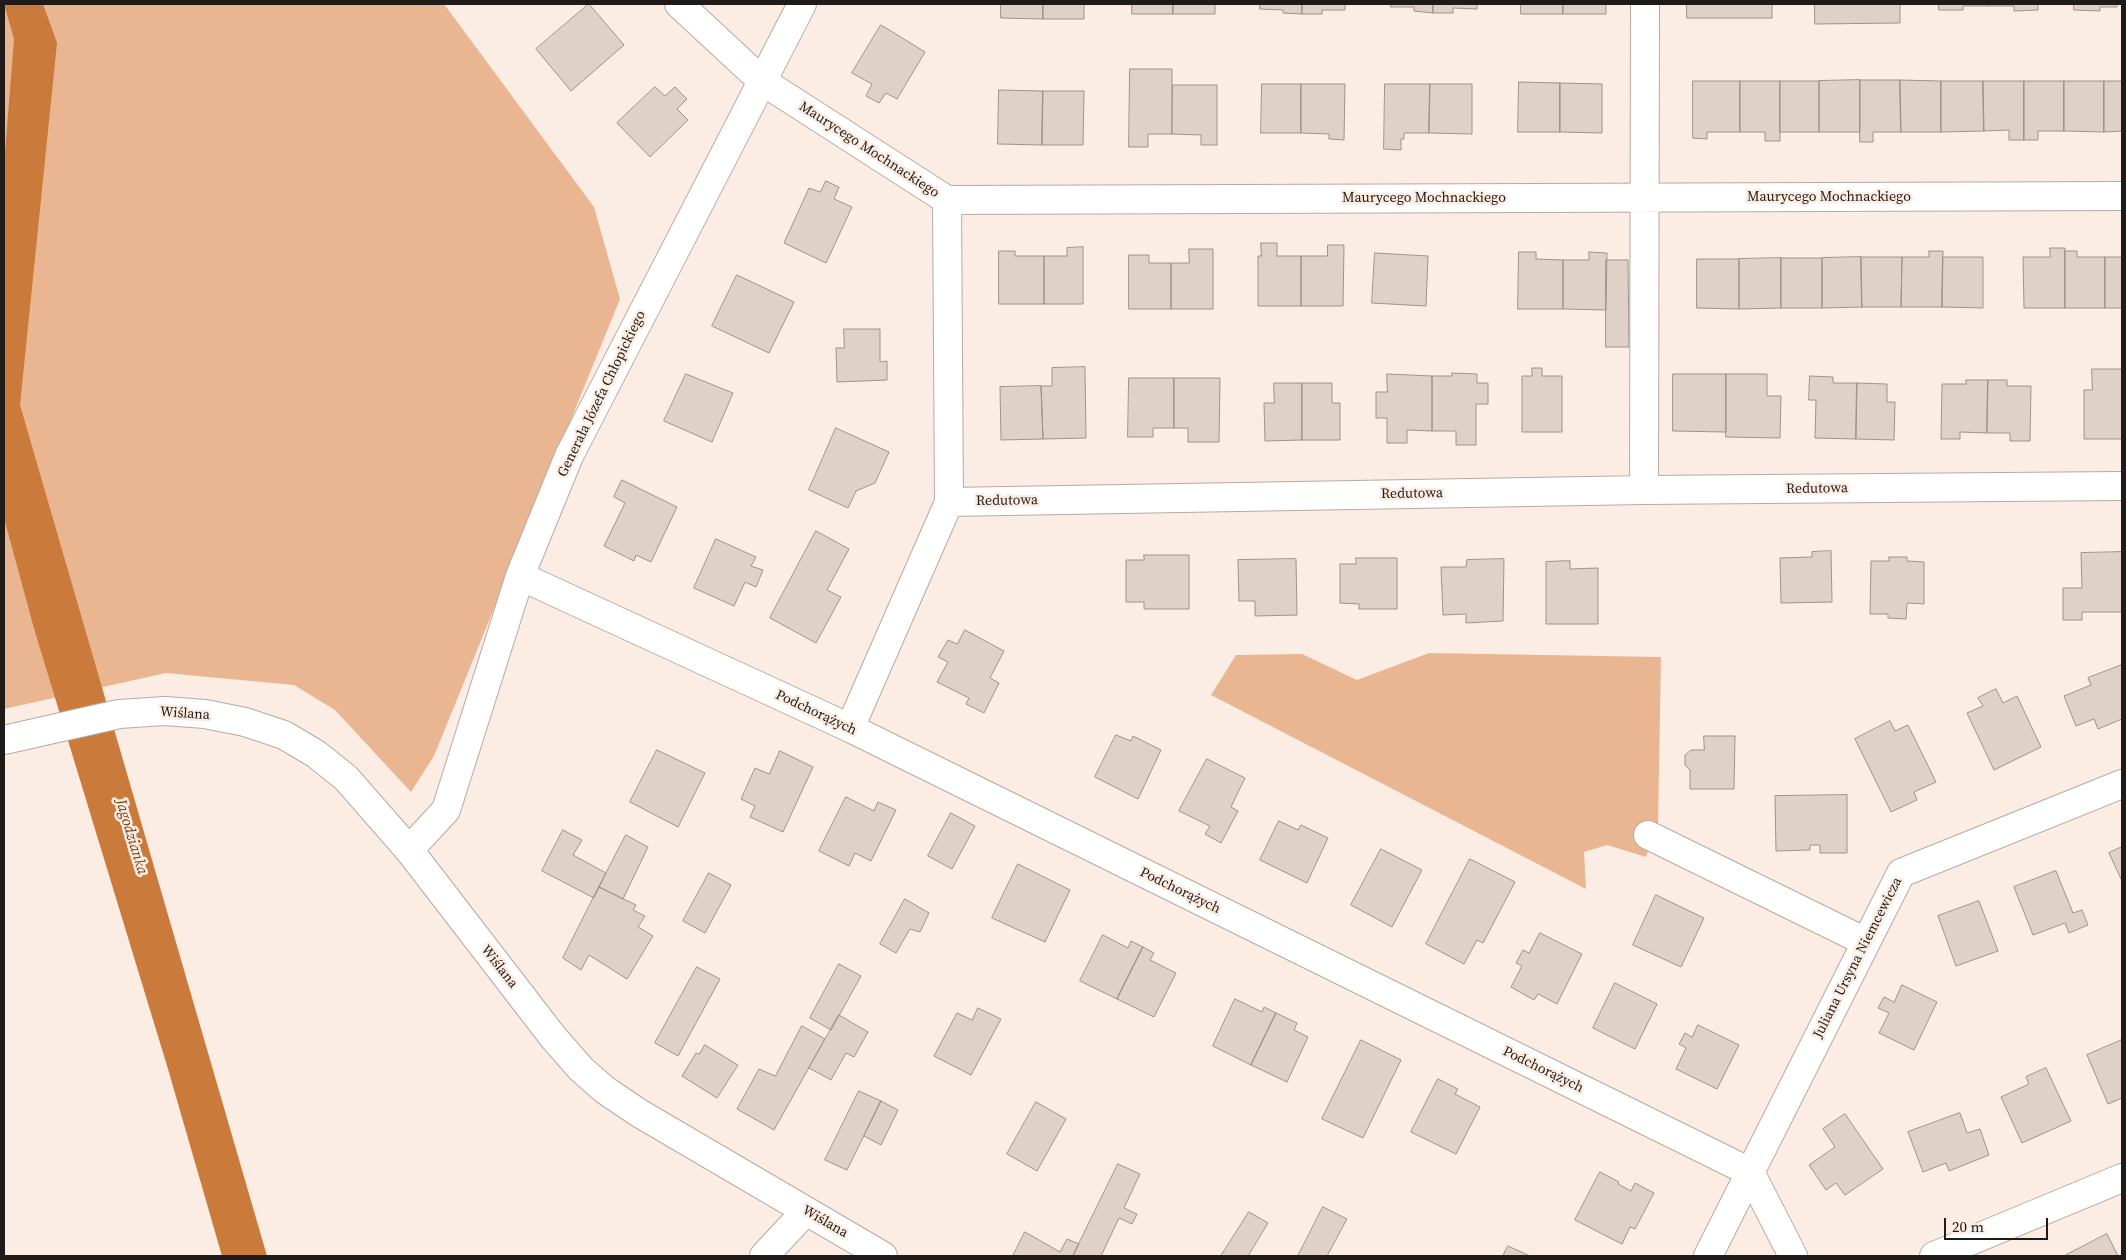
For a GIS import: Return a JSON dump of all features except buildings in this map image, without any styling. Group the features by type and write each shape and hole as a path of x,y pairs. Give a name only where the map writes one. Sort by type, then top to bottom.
{"street":[{"name":"Maurycego Mochnackiego","path":"679,4 762,81 947,200 2122,196"},
{"name":"Generała Józefa Chłopickiego","path":"409,850 446,810 520,576 569,456 802,4"},
{"path":"1644,490 1645,4"},
{"path":"850,728 949,502 947,200"},
{"name":"Redutowa","path":"949,502 1644,490 2122,486"},
{"name":"Podchorążych","path":"520,576 850,728 1750,1172"},
{"name":"Wiślana","path":"4,740 119,714 164,711 205,714 245,722 284,734 316,754 346,778 409,850 553,1037 581,1069 605,1090 639,1113 883,1256"},
{"name":"Juliana Ursyna Niemcewicza","path":"1708,1256 1901,873 2122,784"},
{"path":"1648,835 1866,942"},
{"path":"1750,1172 1793,1256"},
{"path":"1934,1256 2122,1178"},
{"path":"764,1256 806,1211"}],"shaded area":[{"path":"4,4 444,4 594,207 620,299 434,756 411,792 335,710 294,685 166,673 4,709"},
{"path":"1429,653 1661,657 1658,823 1646,857 1607,845 1584,852 1586,889 1211,695 1236,655 1302,654 1357,680"}],"water":[{"name":"Jagodzianka","path":"4,4 43,4 57,43 20,405 267,1256 222,1256 168,1069 35,632 4,518 4,165 14,39"}]}
